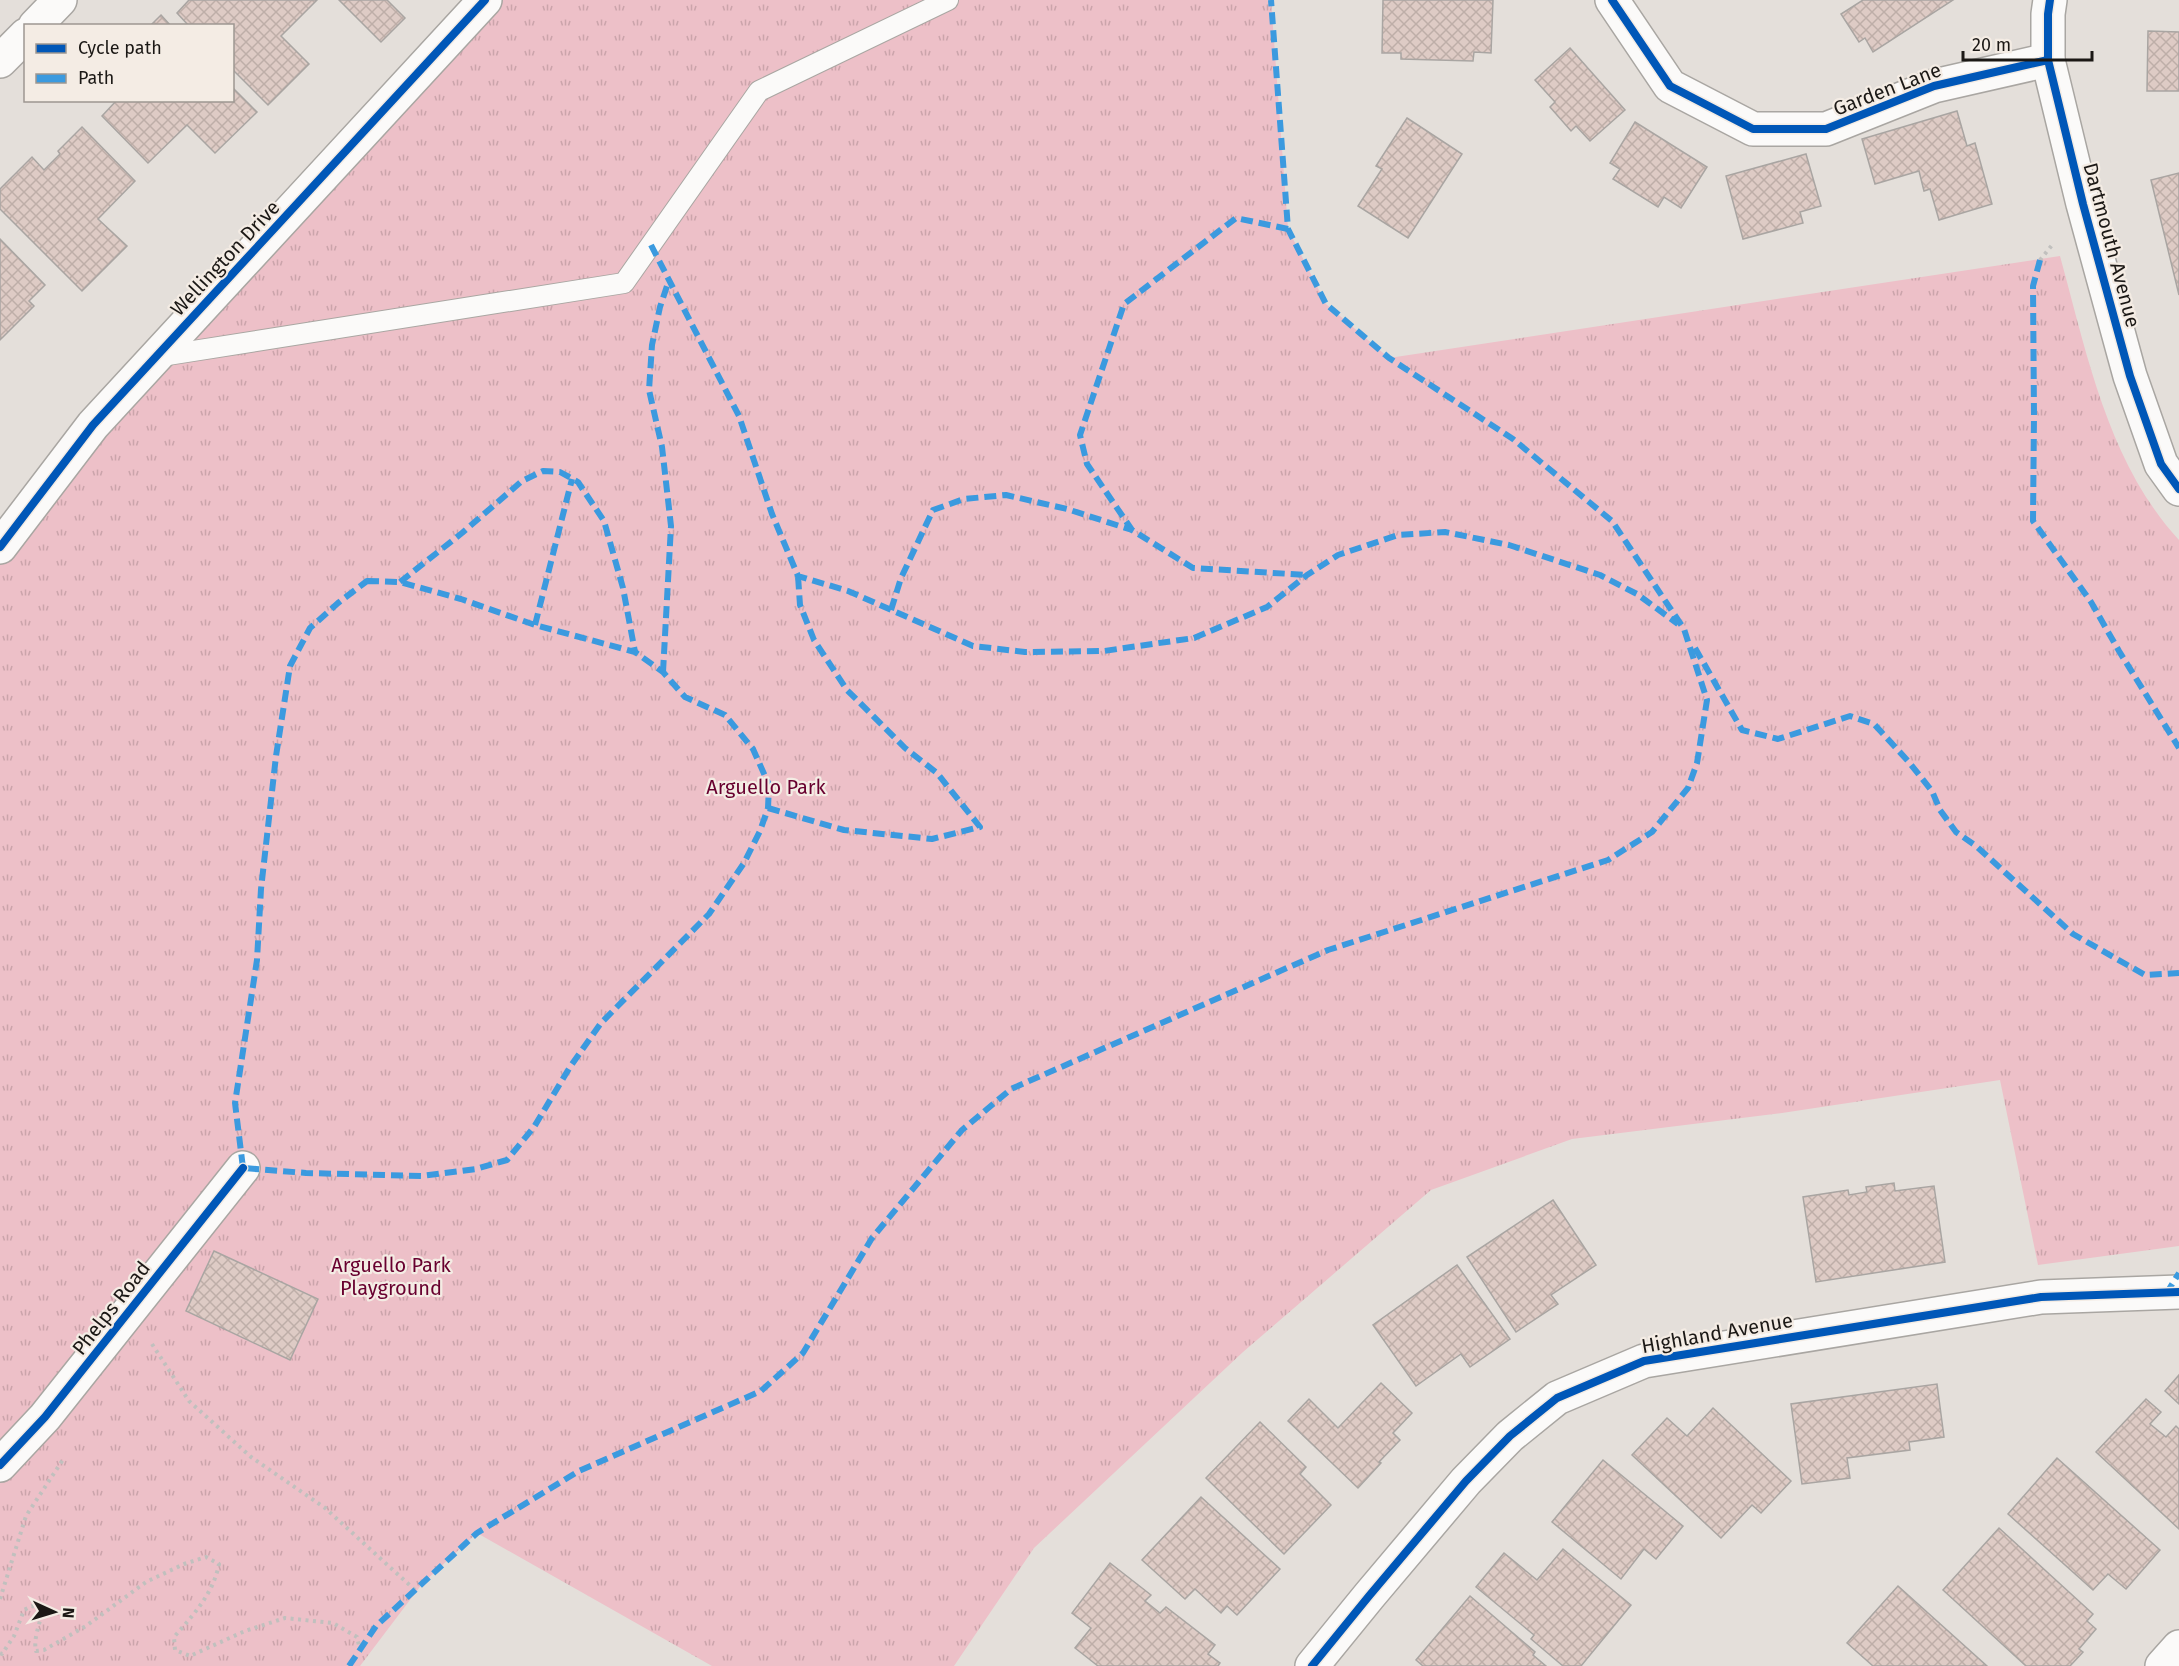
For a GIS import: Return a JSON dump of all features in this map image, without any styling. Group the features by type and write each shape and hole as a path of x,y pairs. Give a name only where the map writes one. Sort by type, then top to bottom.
{"street":[{"path":"37,24 60,0"},
{"name":"Wellington Drive","path":"0,547 93,425 484,0"},
{"name":"Garden Lane","path":"1611,0 1670,87 1753,129 1826,129 1934,86 2048,60"},
{"name":"Dartmouth Avenue","path":"2050,0 2048,60 2083,204 2130,376 2161,464 2179,489"},
{"path":"0,62 24,37"},
{"name":"Phelps Road","path":"0,1465 45,1418 243,1168"},
{"name":"Highland Avenue","path":"1312,1666 1466,1481 1510,1436 1557,1398 1644,1361 1654,1359 2041,1297 2179,1292"},
{"path":"2162,1666 2179,1647"}],"lane":[{"path":"155,357 624,283 759,91 948,0"}],"path":[{"path":"131,1310 189,1401 251,1457 325,1508 415,1590"},
{"path":"0,1599 26,1516 70,1449"},
{"path":"0,1653 2,1654 14,1636 24,1610 32,1606 42,1611 40,1628 34,1642 36,1651 44,1650 86,1626 146,1582 184,1564 206,1557 219,1564 215,1582 194,1614 174,1637 175,1650 190,1656 245,1631 285,1618 333,1623 357,1637 360,1650"}],"green space":[{"name":"Arguello Park","path":"485,0 1271,0 1288,229 1326,304 1389,358 2060,256 2091,369 2117,442 2134,477 2155,510 2179,540 2179,1246 2038,1265 2000,1080 1782,1113 1572,1139 1431,1190 1243,1352 1034,1548 954,1666 712,1666 477,1533 422,1584 360,1666 0,1666 0,551"}],"building":[{"path":"189,0 317,0 281,36 309,64 268,105 234,71 234,24 187,24 177,13"},
{"path":"339,0 387,0 405,18 381,42"},
{"path":"1383,0 1493,0 1491,53 1474,52 1473,61 1401,59 1401,53 1382,53"},
{"path":"1863,0 1953,0 1873,52 1865,38 1859,42 1841,14"},
{"path":"161,15 169,24 152,24"},
{"path":"2148,31 2179,32 2179,91 2147,91"},
{"path":"1570,48 1625,110 1590,141 1576,126 1571,131 1550,107 1555,102 1535,80"},
{"path":"234,89 257,112 215,153 187,125 148,163 102,116 115,102 234,102"},
{"path":"1957,111 1967,146 1975,143 1992,204 1939,220 1930,189 1924,191 1919,171 1875,184 1862,139"},
{"path":"1407,118 1462,154 1408,238 1358,206 1382,169 1376,166"},
{"path":"1635,122 1707,167 1681,208 1664,197 1658,207 1613,179 1620,169 1610,163"},
{"path":"82,127 135,181 98,219 127,246 82,291 0,209 0,189 32,157 44,170 60,154 58,151"},
{"path":"1806,154 1821,206 1800,212 1803,223 1743,239 1726,176"},
{"path":"2179,173 2179,295 2151,180"},
{"path":"0,239 45,285 29,301 34,306 0,340"},
{"path":"1894,1183 1895,1191 1934,1186 1945,1262 1816,1282 1803,1197 1848,1190 1849,1195 1867,1192 1866,1187"},
{"path":"1553,1200 1596,1265 1551,1295 1558,1304 1516,1332 1467,1257"},
{"path":"214,1251 318,1299 290,1360 186,1311"},
{"path":"1457,1265 1510,1339 1470,1367 1461,1354 1416,1386 1373,1325"},
{"path":"2179,1375 2179,1404 2165,1391"},
{"path":"1381,1383 1412,1413 1393,1433 1400,1440 1358,1488 1288,1421 1309,1399 1338,1428"},
{"path":"1937,1384 1944,1437 1909,1442 1910,1450 1847,1458 1850,1478 1802,1484 1791,1404"},
{"path":"2146,1399 2161,1412 2150,1424 2166,1437 2176,1426 2179,1429 2179,1529 2096,1452"},
{"path":"1713,1408 1791,1481 1761,1513 1752,1505 1721,1538 1632,1455 1667,1418 1687,1436"},
{"path":"1260,1422 1306,1467 1300,1474 1331,1505 1284,1554 1206,1478"},
{"path":"2057,1458 2160,1550 2126,1589 2108,1574 2093,1590 2008,1514"},
{"path":"1603,1460 1683,1526 1656,1559 1644,1549 1621,1579 1552,1522"},
{"path":"1201,1497 1280,1569 1237,1615 1227,1606 1221,1613 1195,1589 1185,1599 1142,1560"},
{"path":"1999,1528 2093,1614 2087,1621 2096,1629 2079,1649 2083,1652 2070,1666 2026,1666 1943,1590"},
{"path":"1563,1549 1631,1605 1581,1666 1563,1666 1531,1639 1534,1635 1476,1587 1504,1553 1537,1580"},
{"path":"1110,1563 1151,1595 1145,1601 1160,1613 1166,1607 1215,1645 1208,1654 1220,1663 1218,1666 1098,1666 1075,1648 1091,1628 1072,1613"},
{"path":"1898,1586 1987,1666 1873,1666 1847,1643"},
{"path":"1470,1596 1535,1652 1533,1655 1546,1666 1423,1666 1416,1660"}],"marked path":[{"path":"349,1666 376,1626 477,1533 579,1471 761,1391 803,1353 872,1238 962,1130 1011,1089 1328,950 1608,860 1652,832 1688,788 1697,763 1707,700 1684,629 1612,521 1513,439 1389,358 1326,304 1288,229 1271,0"},
{"path":"1288,229 1236,218 1124,304 1080,435 1087,464 1132,530 1193,568 1307,575"},
{"path":"651,245 739,416 772,514 798,576 848,591 973,646 1025,652 1104,651 1194,638 1267,607 1307,575 1338,555 1398,535 1445,532 1509,545 1600,575 1637,594 1678,624"},
{"path":"2040,260 2033,286 2033,521 2091,602 2179,748"},
{"path":"663,672 671,526 662,447 649,390 652,345 660,307 669,280"},
{"path":"400,582 522,481 543,471 560,472 578,482 604,521 623,588 635,652"},
{"path":"535,625 572,479"},
{"path":"891,610 901,578 933,510 964,499 1006,495 1067,509 1132,530"},
{"path":"768,808 844,830 932,839 980,827 937,773 905,748 847,690 814,640 800,605 798,576"},
{"path":"367,581 400,582 461,599 535,625 635,652 663,672 685,697 725,715 753,749 769,785 768,808 760,831 744,863 709,914 601,1023 570,1067 534,1127 507,1160 476,1169 421,1176 306,1173 243,1168 235,1103 257,960 261,889 276,756 290,666 310,628 367,581"},
{"path":"1695,648 1742,730 1778,739 1850,716 1874,724 1932,791 1940,810 1956,832 1976,846 2073,934 2145,975 2179,973"},
{"path":"2166,1294 2179,1273"}],"cycle path":[{"path":"0,547 93,425 485,0"},
{"path":"1612,0 1670,86 1753,129 1826,129 1934,86 2048,60"},
{"path":"2050,0 2048,60 2083,204 2130,376 2161,464 2179,489"},
{"path":"0,1465 45,1417 243,1168"},
{"path":"1312,1666 1466,1481 1510,1436 1557,1398 1644,1361 2041,1297 2179,1292"}],"park label":[{"name":"Arguello Park Playground","path":"391,1276"}]}
